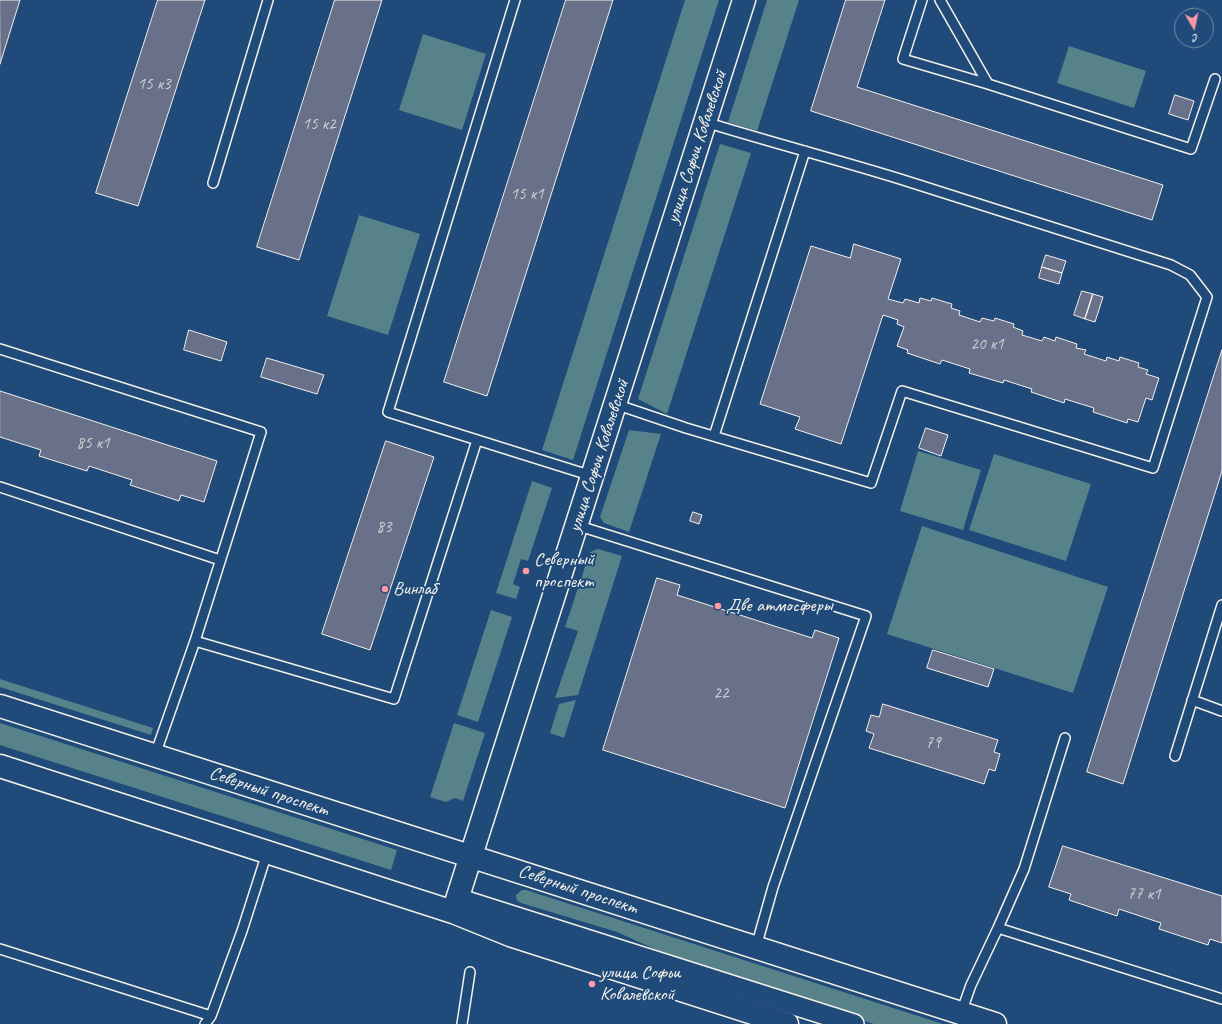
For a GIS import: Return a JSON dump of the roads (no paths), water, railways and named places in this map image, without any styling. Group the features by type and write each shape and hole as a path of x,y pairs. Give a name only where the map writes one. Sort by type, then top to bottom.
{"main road":[{"name":"улица Софьи Ковалевской","path":"455,905 744,0"},
{"name":"Северный проспект","path":"0,706 995,1024"},
{"path":"0,766 267,853 455,905 510,935 787,1024"}],"street":[{"path":"455,905 854,1024"}],"lane":[{"path":"213,183 268,0"},
{"path":"515,0 388,412 592,476"},
{"path":"922,0 903,59 988,84 1191,149 1215,79"},
{"path":"940,0 988,84"},
{"path":"615,404 686,428 872,482 902,390 1153,468 1207,297 1190,275 1171,265 805,151 705,122"},
{"path":"714,436 805,151"},
{"path":"0,349 261,432 195,641 155,756"},
{"path":"195,641 394,699 477,440"},
{"path":"0,487 220,560"},
{"path":"576,525 866,616 774,887 756,947"},
{"path":"1175,756 1222,606"},
{"path":"1192,700 1222,711"},
{"path":"962,1013 971,984 1024,869 1065,738"},
{"path":"205,1024 211,1016 242,931 267,853"},
{"path":"998,928 1222,999"},
{"path":"0,949 211,1016"},
{"path":"462,1024 470,972"}],"place":[{"name":"Северный проспект","path":"526,571"},
{"name":"Винлаб","path":"385,589"},
{"name":"Две атмосферы","path":"718,606"},
{"name":"улица Софьи Ковалевской","path":"592,984"}]}
